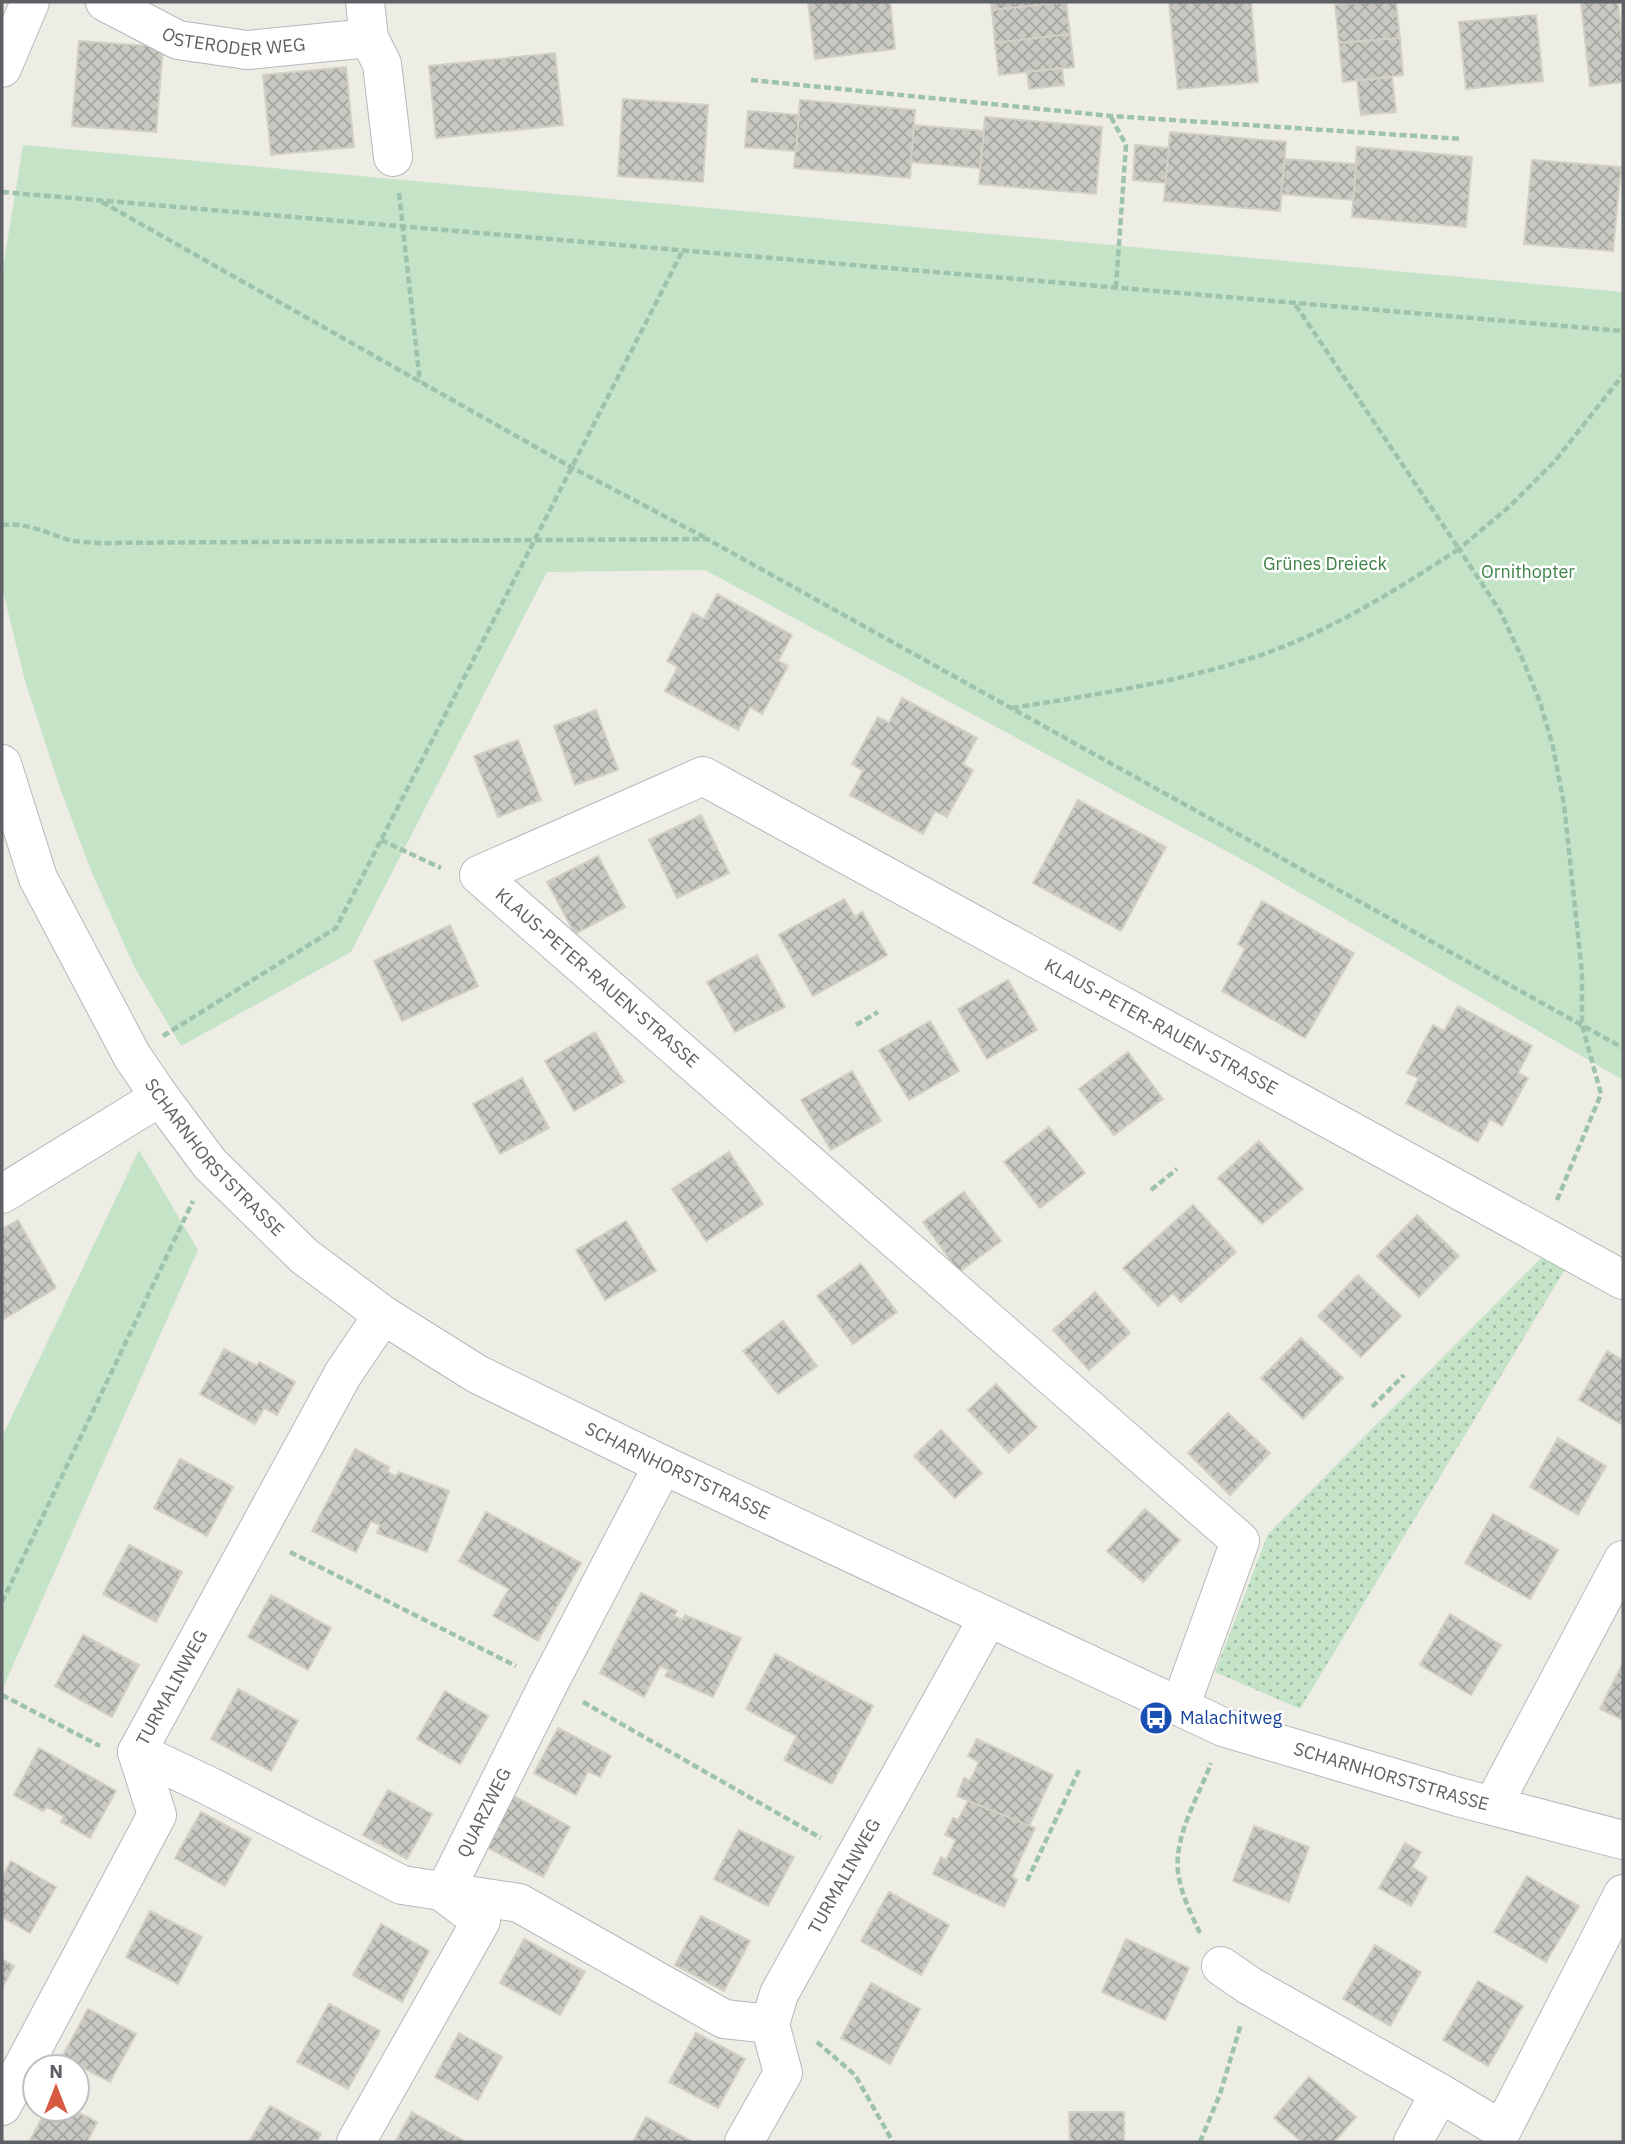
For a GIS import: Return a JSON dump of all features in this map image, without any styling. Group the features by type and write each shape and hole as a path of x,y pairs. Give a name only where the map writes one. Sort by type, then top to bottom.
{"street":[{"path":"4,56 30,2"},
{"name":"OSTERODER WEG","path":"106,2 178,40 247,50 367,20 382,64 393,157"},
{"name":"SCHARNHORSTSTRASSE","path":"2,764 38,878 132,1056 160,1097 211,1164 304,1256 383,1315 477,1374 663,1465 1223,1727 1458,1797 1623,1840"},
{"name":"KLAUS-PETER-RAUEN-STRASSE","path":"1180,1707 1240,1541 479,875 703,776 1623,1280"},
{"path":"2,1194 160,1097"},
{"name":"TURMALINWEG","path":"2,2106 157,1815 136,1752 343,1374 383,1315"},
{"name":"QUARZWEG","path":"444,1893 549,1683 663,1465"},
{"path":"1493,1805 1623,1560"},
{"name":"TURMALINWEG","path":"770,2024 779,1994 988,1618"},
{"path":"136,1752 209,1786 402,1885 519,1903 724,2019 770,2024 783,2073 744,2142"},
{"path":"356,2142 481,1921 444,1893"},
{"path":"1236,1976 1512,2136 1623,1894"},
{"path":"1413,2142 1440,2093"}],"path":[{"path":"751,80 1111,116 1462,139"},
{"path":"1111,116 1126,145 1116,287"},
{"path":"2,192 1623,331"},
{"path":"399,195 420,382"},
{"path":"99,200 571,467 707,539 1623,1048"},
{"path":"132,1056 336,928 683,250"},
{"path":"1294,303 1500,611 1540,702 1553,747 1564,804 1570,857 1582,973 1582,1026 1601,1094 1542,1236"},
{"path":"1011,708 1161,683 1272,651 1363,609 1459,549 1510,506 1554,462 1623,375"},
{"path":"2,525 32,527 72,541 98,543 707,539"},
{"path":"381,840 445,870 479,875"},
{"path":"856,1026 878,1012"},
{"path":"2,1602 211,1164"},
{"path":"1152,1190 1177,1169"},
{"path":"1372,1407 1404,1376"},
{"path":"2,1695 108,1750 136,1752"},
{"path":"1200,2142 1220,2094 1237,2042 1236,1976 1202,1937 1186,1903 1178,1870 1182,1838 1223,1727"},
{"path":"1027,1881 1080,1768"},
{"path":"770,2024 816,2042 855,2075 893,2142"}],"green space":[{"name":"Grünes Dreieck","path":"23,145 1623,292 1623,1080 1252,865 705,570 547,572 351,952 181,1046 135,968 92,873 61,791 25,681 2,587 2,275"},
{"path":"139,1150 198,1250 2,1690 2,1437"},
{"path":"1544,1255 1567,1266 1300,1709 1215,1672 1268,1534"}],"building":[{"path":"808,2 890,2 895,49 815,59"},
{"path":"991,2 1066,2 992,10"},
{"path":"1066,2 1070,34 995,43 992,10"},
{"path":"1169,2 1251,2 1258,82 1178,89"},
{"path":"1396,2 1400,38 1339,43 1335,5"},
{"path":"1581,2 1618,2 1623,48 1623,82 1590,86"},
{"path":"1536,15 1543,81 1466,89 1459,22"},
{"path":"1070,34 1074,67 999,75 995,43"},
{"path":"1400,38 1403,75 1343,82 1339,43"},
{"path":"79,41 163,47 156,132 72,126"},
{"path":"555,53 563,125 436,138 429,66"},
{"path":"346,67 354,147 271,155 263,75"},
{"path":"1062,68 1064,85 1029,89 1027,72"},
{"path":"1392,77 1396,112 1361,115 1357,81"},
{"path":"623,99 708,105 703,182 618,176"},
{"path":"800,100 915,110 910,178 794,168"},
{"path":"748,111 799,115 796,151 745,147"},
{"path":"985,117 1102,127 1096,194 979,184"},
{"path":"914,125 984,131 980,168 911,162"},
{"path":"1170,132 1286,142 1280,211 1164,201"},
{"path":"1135,145 1169,148 1165,183 1133,180"},
{"path":"1357,147 1472,157 1466,227 1352,217"},
{"path":"1285,159 1356,164 1353,200 1281,194"},
{"path":"1532,160 1621,167 1613,251 1524,244"},
{"path":"717,594 792,635 778,661 788,666 762,714 750,707 738,730 665,691 678,667 667,661 693,613 704,619"},
{"path":"902,698 977,738 963,764 973,770 947,817 935,811 923,834 850,795 863,771 852,764 878,717 889,723"},
{"path":"596,710 618,770 575,785 554,726"},
{"path":"518,740 541,800 498,817 474,756"},
{"path":"1078,800 1166,847 1121,931 1033,883"},
{"path":"701,815 729,873 677,898 649,840"},
{"path":"598,856 625,907 575,934 547,882"},
{"path":"844,899 855,917 862,912 887,955 813,996 779,935"},
{"path":"1262,901 1354,953 1305,1038 1222,991 1245,949 1238,944"},
{"path":"450,925 478,986 402,1021 374,961"},
{"path":"757,955 785,1007 735,1032 707,982"},
{"path":"1008,980 1037,1030 987,1059 958,1009"},
{"path":"1458,1006 1532,1046 1518,1073 1528,1078 1502,1126 1490,1119 1478,1142 1406,1103 1419,1078 1407,1073 1433,1025 1444,1031"},
{"path":"930,1021 959,1071 909,1100 879,1050"},
{"path":"595,1032 624,1082 574,1111 545,1061"},
{"path":"1128,1052 1163,1099 1114,1135 1079,1089"},
{"path":"852,1071 881,1121 831,1150 801,1100"},
{"path":"522,1078 549,1128 500,1154 473,1104"},
{"path":"1049,1127 1085,1173 1040,1208 1004,1162"},
{"path":"1259,1141 1303,1189 1262,1224 1218,1178"},
{"path":"729,1152 763,1204 706,1241 672,1189"},
{"path":"964,1192 1001,1241 959,1272 923,1222"},
{"path":"1193,1205 1236,1252 1181,1302 1173,1293 1158,1306 1123,1268"},
{"path":"1417,1215 1459,1256 1419,1297 1377,1256"},
{"path":"18,1220 56,1288 2,1320 2,1229"},
{"path":"626,1221 656,1271 605,1300 576,1250"},
{"path":"861,1264 897,1312 853,1344 817,1296"},
{"path":"1358,1275 1401,1316 1361,1357 1318,1316"},
{"path":"1095,1292 1130,1333 1089,1370 1053,1330"},
{"path":"783,1321 817,1366 778,1394 743,1351"},
{"path":"1301,1338 1343,1378 1303,1419 1261,1378"},
{"path":"224,1349 257,1366 259,1362 295,1382 277,1415 264,1408 255,1424 200,1394"},
{"path":"1607,1351 1623,1360 1623,1425 1579,1400"},
{"path":"996,1384 1037,1427 1009,1453 968,1410"},
{"path":"1228,1413 1270,1453 1230,1495 1188,1453"},
{"path":"941,1430 982,1473 955,1498 914,1456"},
{"path":"1558,1438 1606,1466 1578,1515 1530,1487"},
{"path":"355,1449 389,1467 387,1472 396,1476 399,1472 449,1491 427,1552 377,1533 380,1525 371,1521 356,1552 312,1531"},
{"path":"180,1459 233,1487 207,1536 154,1508"},
{"path":"1145,1509 1180,1540 1143,1582 1107,1551"},
{"path":"486,1512 581,1563 538,1641 493,1616 509,1589 459,1561"},
{"path":"1493,1514 1558,1550 1530,1599 1465,1563"},
{"path":"129,1545 182,1572 156,1622 103,1594"},
{"path":"641,1593 677,1611 674,1616 683,1620 685,1615 741,1638 713,1697 665,1676 669,1670 660,1666 644,1697 600,1673"},
{"path":"271,1595 331,1628 308,1670 248,1637"},
{"path":"1450,1614 1501,1645 1471,1695 1420,1665"},
{"path":"83,1635 139,1665 112,1717 55,1686"},
{"path":"775,1654 873,1706 832,1784 784,1760 797,1736 746,1709"},
{"path":"1623,1663 1623,1720 1600,1709"},
{"path":"238,1689 298,1721 271,1771 211,1739"},
{"path":"445,1691 488,1716 460,1764 417,1739"},
{"path":"558,1728 611,1756 600,1777 588,1771 576,1795 534,1773"},
{"path":"977,1739 1053,1775 1029,1826 957,1796 964,1778 970,1781 979,1762 968,1756"},
{"path":"39,1748 116,1791 90,1838 61,1822 64,1816 47,1807 43,1811 14,1795"},
{"path":"388,1790 432,1814 407,1859 363,1835"},
{"path":"510,1794 570,1827 543,1877 483,1845"},
{"path":"968,1801 1035,1828 1012,1877 1017,1880 1004,1907 933,1874 941,1857 946,1860 956,1840 945,1835 953,1818 958,1820"},
{"path":"201,1812 251,1839 225,1886 175,1858"},
{"path":"1254,1826 1309,1847 1289,1902 1233,1881"},
{"path":"739,1830 794,1857 768,1906 714,1879"},
{"path":"1405,1843 1421,1852 1412,1867 1427,1877 1411,1906 1379,1888"},
{"path":"11,1861 56,1887 30,1933 2,1917 2,1878"},
{"path":"1527,1876 1579,1906 1546,1962 1494,1932"},
{"path":"889,1892 949,1925 921,1975 861,1941"},
{"path":"150,1911 202,1937 178,1984 126,1957"},
{"path":"701,1916 750,1941 724,1991 675,1965"},
{"path":"381,1924 429,1951 402,2002 353,1975"},
{"path":"524,1939 585,1972 560,2015 500,1983"},
{"path":"1126,1939 1189,1968 1165,2020 1102,1992"},
{"path":"1375,1945 1421,1972 1390,2026 1343,1999"},
{"path":"2,1959 14,1966 2,1988"},
{"path":"1478,1981 1523,2006 1488,2066 1443,2040"},
{"path":"871,1983 920,2009 890,2064 841,2038"},
{"path":"329,2004 380,2031 348,2089 297,2062"},
{"path":"88,2009 136,2034 110,2082 91,2072 91,2053 64,2053"},
{"path":"459,2033 502,2057 478,2100 435,2077"},
{"path":"696,2033 745,2059 718,2108 669,2082"},
{"path":"1309,2077 1356,2117 1334,2142 1302,2142 1274,2118"},
{"path":"270,2106 321,2134 317,2142 249,2142"},
{"path":"412,2112 464,2141 464,2142 395,2142"},
{"path":"1069,2112 1124,2112 1124,2142 1070,2142"},
{"path":"646,2117 693,2142 633,2142"},
{"path":"91,2119 97,2122 87,2142 29,2142 39,2123 91,2123"}],"place":[{"name":"Malachitweg","path":"1156,1718"}],"park label":[{"name":"Ornithopter","path":"1528,572"}]}
